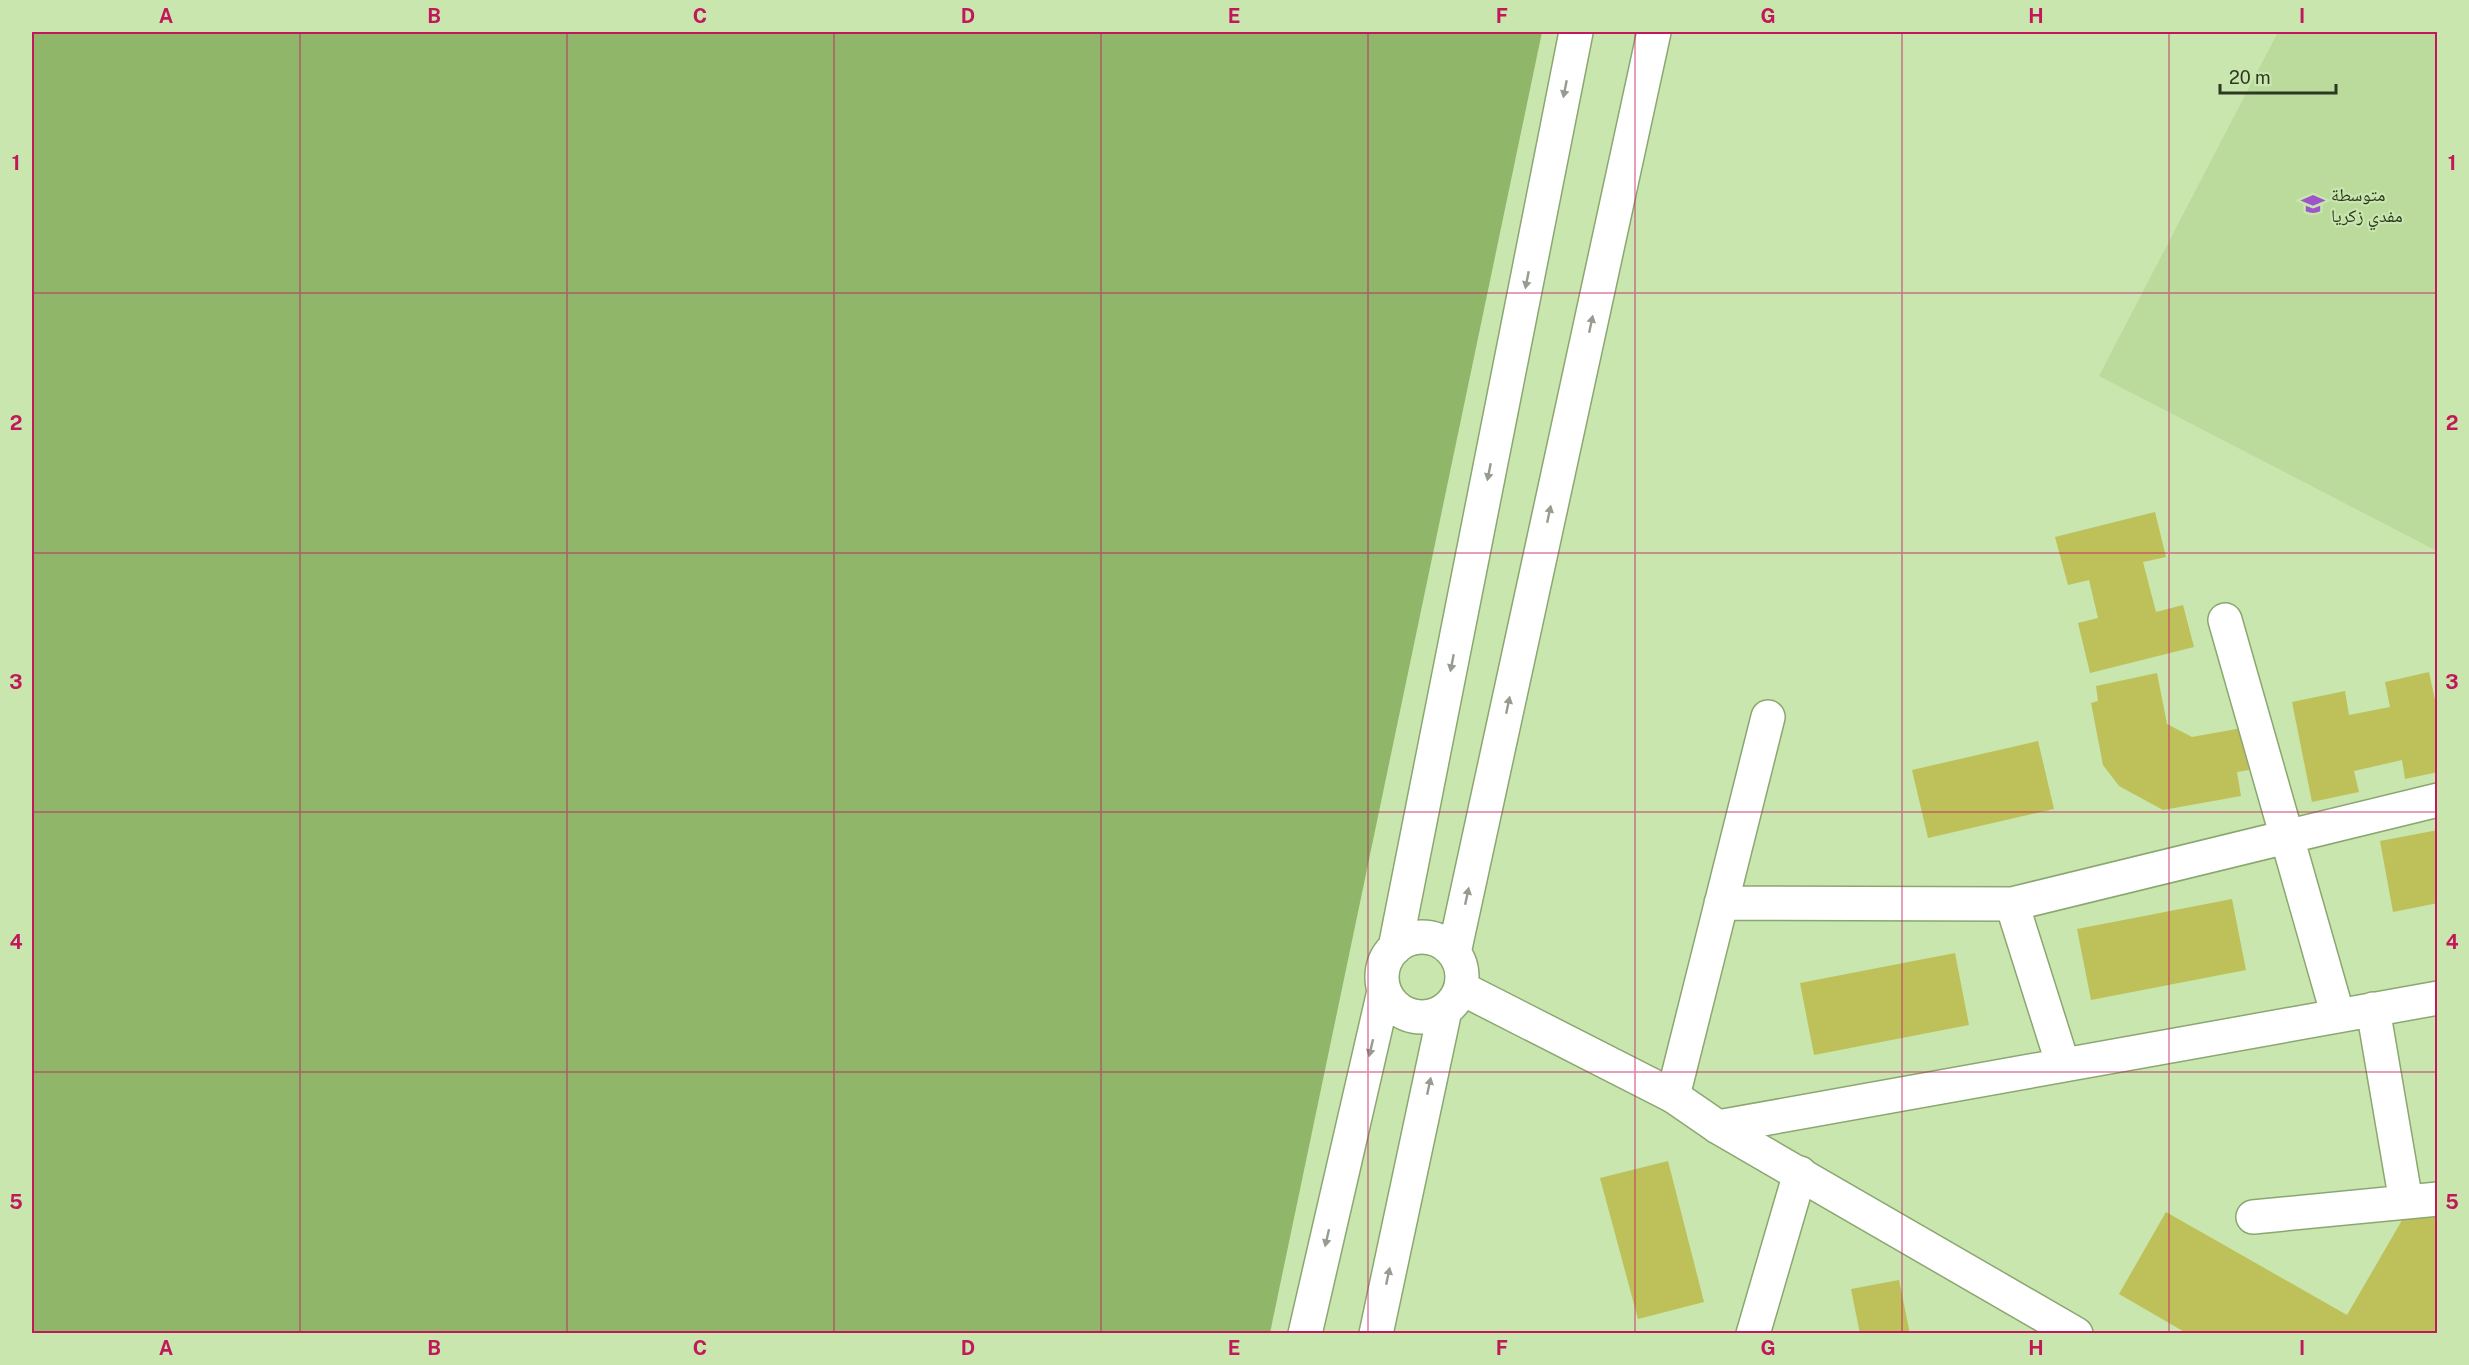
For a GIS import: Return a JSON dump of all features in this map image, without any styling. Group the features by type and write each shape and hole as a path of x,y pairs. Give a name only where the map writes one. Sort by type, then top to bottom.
{"street":[{"path":"1395,948 1576,32"},
{"path":"1454,953 1654,32"},
{"path":"2225,620 2338,1016"},
{"path":"1673,1096 1768,717"},
{"path":"1721,903 2012,904 2438,800"},
{"path":"2012,904 2062,1065"},
{"path":"1376,1334 1453,999 1462,976 1460,963 1454,953 1445,944 1432,938 1419,937 1406,940 1388,957 1383,967 1384,991 1399,1010 1410,1016 1422,1018 1435,1016 1453,999"},
{"path":"1305,1334 1384,991"},
{"path":"1718,1127 2438,998"},
{"path":"1453,999 1673,1096 1718,1127 1800,1173 2064,1330"},
{"path":"2373,1010 2406,1202"},
{"path":"1753,1334 1800,1173"},
{"path":"2253,1216 2438,1198"}],"shaded area":[{"path":"32,32 1542,32 1270,1333 32,1333"},
{"name":"متوسطة مفدي زكريا","path":"2278,32 2437,32 2437,551 2099,376"}],"building":[{"path":"2155,512 2166,557 2143,562 2156,612 2183,605 2194,647 2090,673 2078,623 2098,618 2089,580 2068,585 2055,537"},
{"path":"2429,672 2438,714 2438,772 2405,779 2402,760 2354,771 2359,792 2312,802 2292,702 2345,691 2349,715 2390,707 2385,682"},
{"path":"2157,673 2167,724 2192,737 2242,728 2249,770 2237,772 2241,796 2163,810 2119,786 2103,765 2091,703 2098,701 2096,686"},
{"path":"2038,741 2054,809 1928,838 1912,770"},
{"path":"2438,830 2438,903 2393,912 2380,841"},
{"path":"2232,899 2246,970 2091,1000 2077,929"},
{"path":"1955,953 1969,1025 1814,1055 1800,983"},
{"path":"1668,1161 1704,1302 1638,1319 1600,1178"},
{"path":"2412,1203 2438,1217 2438,1334 2188,1334 2119,1294 2166,1212 2347,1315"},
{"path":"1899,1280 1910,1334 1860,1334 1851,1289"}],"place":[{"name":"متوسطة مفدي زكريا","path":"2313,204"}]}
